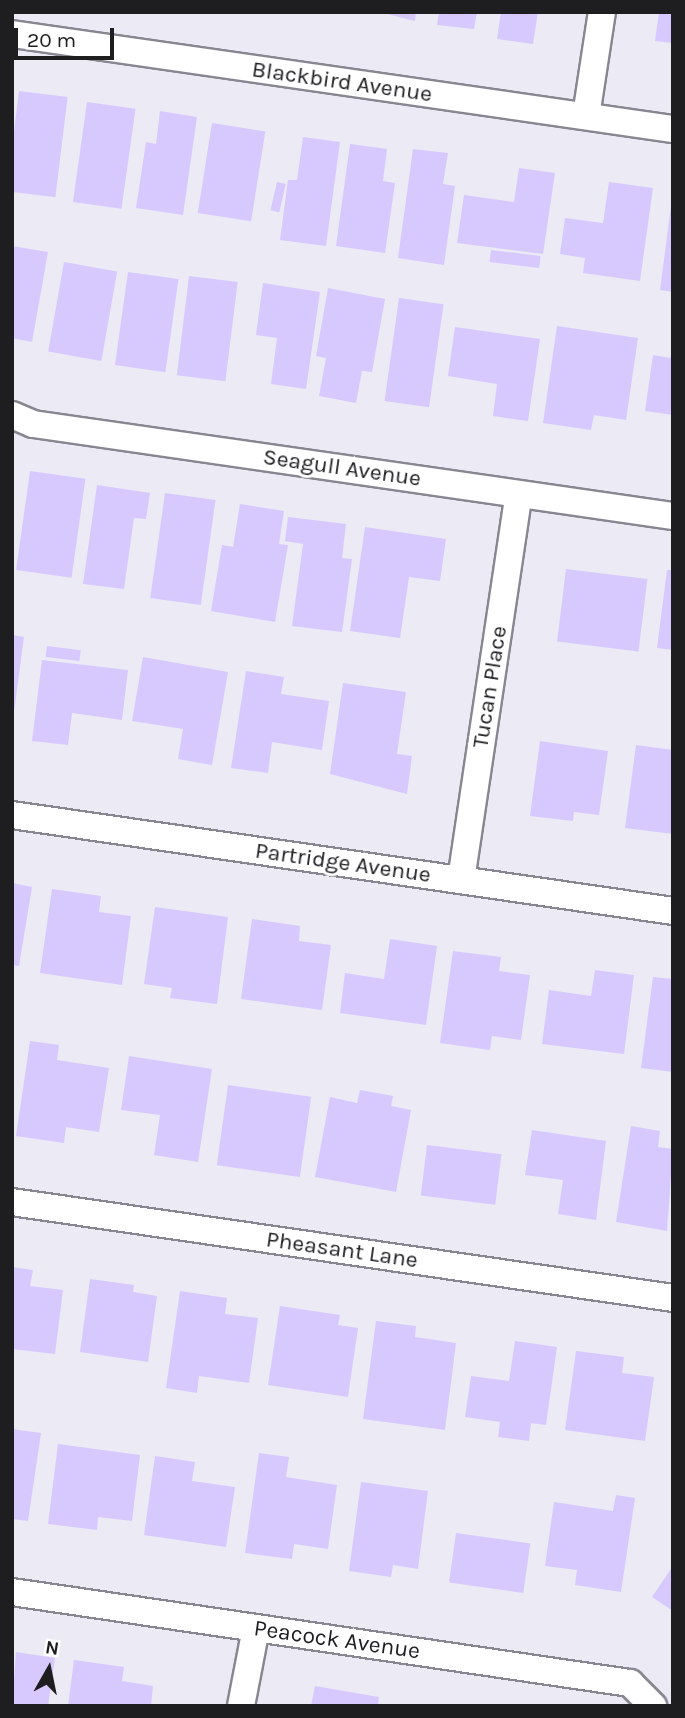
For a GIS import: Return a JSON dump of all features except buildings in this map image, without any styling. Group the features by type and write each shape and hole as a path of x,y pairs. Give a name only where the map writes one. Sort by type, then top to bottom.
{"street":[{"path":"586,116 602,12"},
{"name":"Blackbird Avenue","path":"12,34 673,129"},
{"name":"Seagull Avenue","path":"12,415 46,426 673,516"},
{"name":"Tucan Place","path":"461,880 519,494"},
{"name":"Partridge Avenue","path":"12,815 673,911"},
{"name":"Pheasant Lane","path":"12,1202 673,1298"},
{"name":"Peacock Avenue","path":"12,1592 630,1683 653,1706"},
{"path":"241,1706 256,1628"}]}
